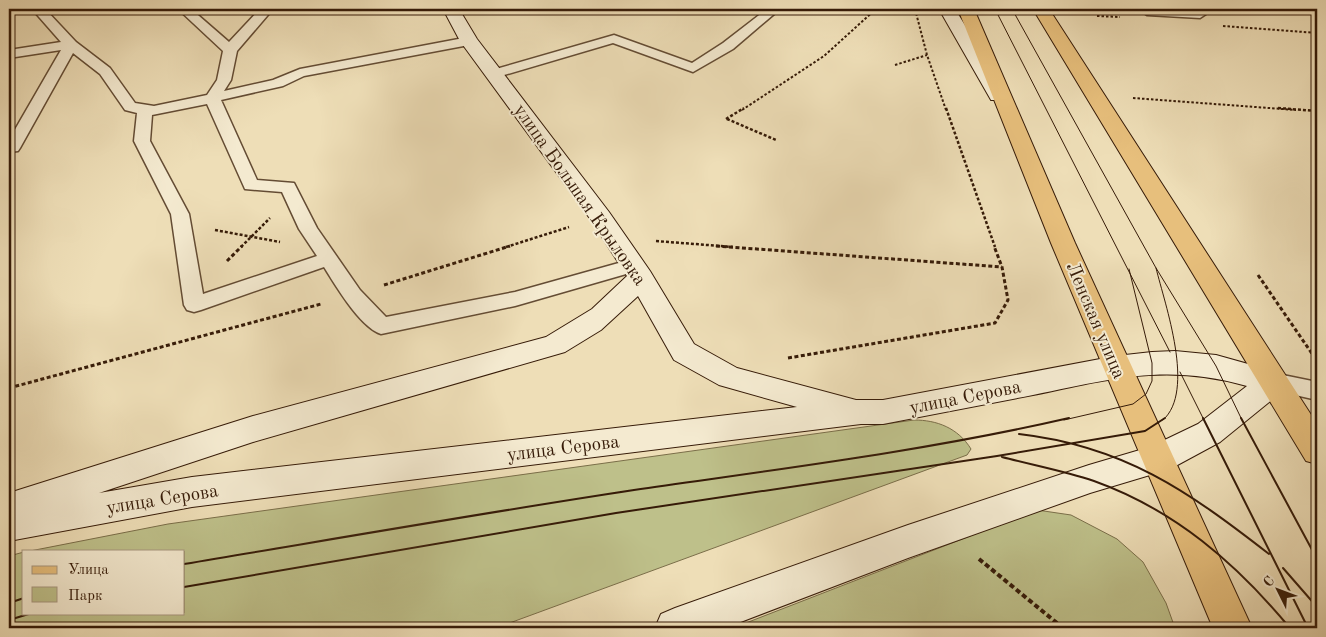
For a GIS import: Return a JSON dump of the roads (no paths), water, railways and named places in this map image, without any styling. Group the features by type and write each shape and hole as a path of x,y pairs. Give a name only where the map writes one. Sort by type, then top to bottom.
{"main road":[{"name":"Ленская улица","path":"966,9 1005,107 1116,366 1233,628"},
{"path":"1041,9 1317,451"}],"street":[{"name":"улица Большая Крыловка","path":"451,9 469,41 601,217 637,271 684,352 729,378 861,412"},
{"path":"947,9 1005,107"},
{"name":"улица Серова","path":"9,508 253,429 555,345 581,332 608,312 637,271"},
{"name":"улица Серова","path":"9,525 192,492 861,412 883,412 1116,366 1175,362 1216,366 1273,382"},
{"path":"675,628 908,542 1089,479 1158,459 1209,433 1273,382"}],"lane":[{"path":"38,9 71,45 105,71 130,107 154,111 278,82 300,73 469,41"},
{"path":"184,9 230,50"},
{"path":"212,98 224,80 230,50 267,9"},
{"path":"494,74 614,39 694,68 728,46 774,9"},
{"path":"1144,9 1146,11 1200,14"},
{"path":"9,54 71,45"},
{"path":"12,148 71,45"},
{"path":"212,98 251,185 288,187 308,229 353,295 381,326 515,299 637,271"},
{"path":"145,110 142,141 180,214 194,305 325,254"},
{"path":"1273,382 1317,391"}],"tram line":[{"path":"995,9 1130,274"},
{"path":"1012,9 1156,268"},
{"path":"1156,268 1216,366 1241,419"},
{"path":"1156,268 1171,325 1178,369 1177,389 1173,407 1164,419"},
{"path":"1129,269 1130,274"},
{"path":"1064,420 1133,404 1146,394 1152,381 1152,363 1130,274"},
{"path":"1130,274 1170,352"},
{"path":"1180,372 1308,628"},
{"path":"185,564 634,490 907,450 1069,418"},
{"path":"1071,444 1145,431 1164,419"},
{"path":"1241,419 1317,559"},
{"path":"1019,434 1071,444"},
{"path":"185,587 616,513 1071,444"},
{"path":"1071,444 1123,461 1153,475 1211,510 1269,554"},
{"path":"1002,457 1094,481 1151,507 1177,523 1226,561 1290,628"},
{"path":"1283,568 1317,607"},
{"path":"9,603 22,599"},
{"path":"9,620 29,614"}]}
